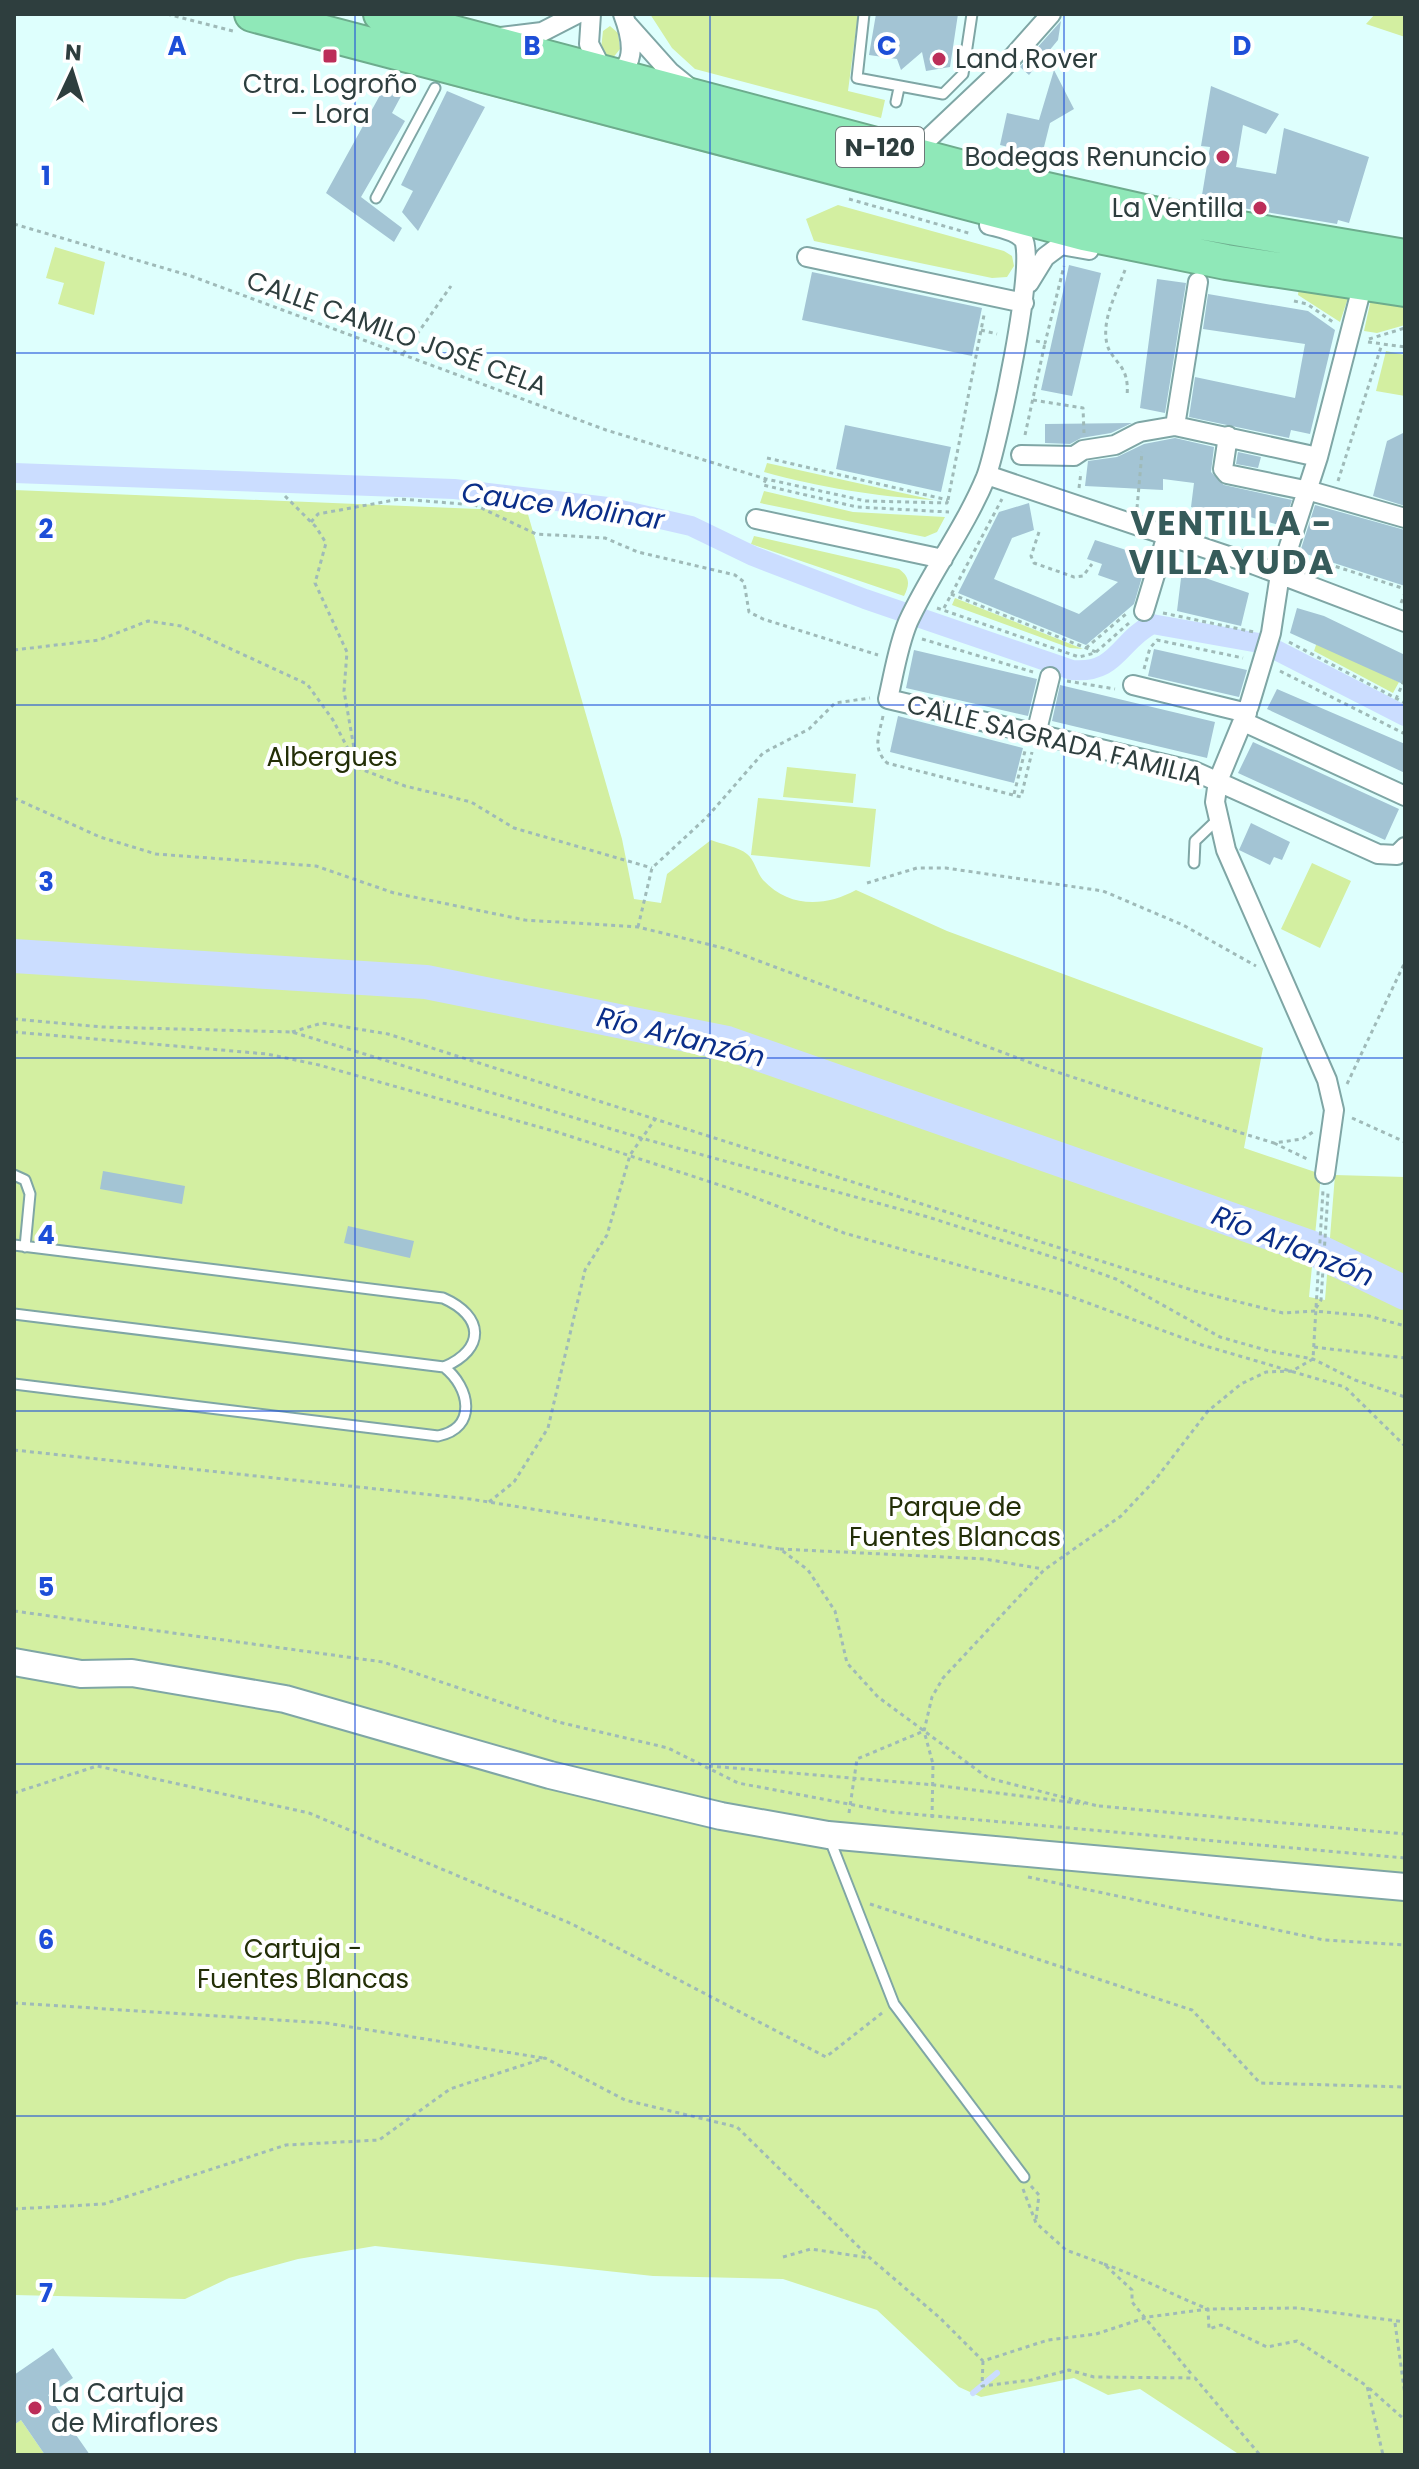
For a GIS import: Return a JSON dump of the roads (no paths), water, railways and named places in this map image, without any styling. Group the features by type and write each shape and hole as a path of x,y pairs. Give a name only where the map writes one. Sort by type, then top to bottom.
{"highway":[{"name":"N-120","path":"252,14 377,30 464,36 911,155 1153,214 1405,257"},
{"name":"N-120","path":"377,30 642,118 1068,229 1226,262 1405,289"}],"main road":[{"path":"14,1662 81,1674 132,1673 285,1699 550,1775 721,1816 837,1836 1405,1887"}],"street":[{"path":"464,36 505,38 542,32 577,14"},
{"path":"591,14 590,52 642,118"},
{"path":"911,155 1003,68 1051,14"},
{"path":"377,30 569,83 608,76 625,66 631,56 631,39 624,17"},
{"path":"624,17 670,72 710,102"},
{"path":"756,519 943,559 987,475 1026,294 1029,254 1023,239 1013,232 817,179 802,160"},
{"path":"1026,294 1045,257 1061,245 1173,268 1199,269 1226,262"},
{"path":"807,257 988,296 1026,294"},
{"path":"1175,426 1198,282"},
{"path":"1325,1172 1334,1110 1327,1080 1288,984 1226,850 1217,820 1218,781 1245,718 1268,645 1280,574 1318,457 1351,339 1363,283"},
{"path":"1021,455 1074,456 1083,450 1115,445 1140,432 1175,426 1318,457"},
{"path":"1228,436 1225,473 1308,490 1405,518"},
{"path":"987,475 1280,574 1405,622"},
{"path":"1144,611 1167,535"},
{"name":"CALLE SAGRADA FAMILIA","path":"943,559 918,604 913,630 896,662 888,699 1194,771 1378,854 1401,851"},
{"path":"1036,734 1050,677"},
{"path":"1133,685 1245,718 1405,796"}],"lane":[{"path":"864,14 857,78 943,94 961,80 972,14"},
{"path":"376,198 435,88"},
{"path":"896,102 899,88"},
{"path":"1194,863 1195,841 1217,820"},
{"path":"14,1175 25,1180 30,1194 25,1247"},
{"path":"14,1245 443,1298 464,1307 475,1324 474,1342 464,1359 444,1367 14,1314"},
{"path":"14,1384 438,1436 450,1433 461,1425 466,1404 464,1387 444,1367"},
{"path":"837,1836 851,1898 894,2004 1024,2177"}],"waterway":[{"name":"Cauce Molinar","path":"14,473 454,489 608,507 691,526 753,556 865,599 1072,670 1087,670 1108,662 1152,624 1259,643"},
{"name":"Cauce Molinar","path":"1274,649 1405,716"},
{"name":"Río Arlanzón","path":"14,956 426,982 727,1043 1310,1247 1405,1293"},
{"path":"973,2393 997,2373"}],"place":[{"name":"Ctra. Logroño – Lora","path":"330,56"},
{"name":"Land Rover","path":"939,59"},
{"name":"Bodegas Renuncio","path":"1223,157"},
{"name":"La Ventilla","path":"1260,208"},
{"name":"La Cartuja de Miraflores","path":"35,2408"}],"district":[{"name":"VENTILLA - VILLAYUDA","path":"1232,542"}],"park label":[{"name":"Albergues","path":"332,757"},
{"name":"Parque de Fuentes Blancas","path":"955,1522"},
{"name":"Cartuja - Fuentes Blancas","path":"303,1964"}]}
